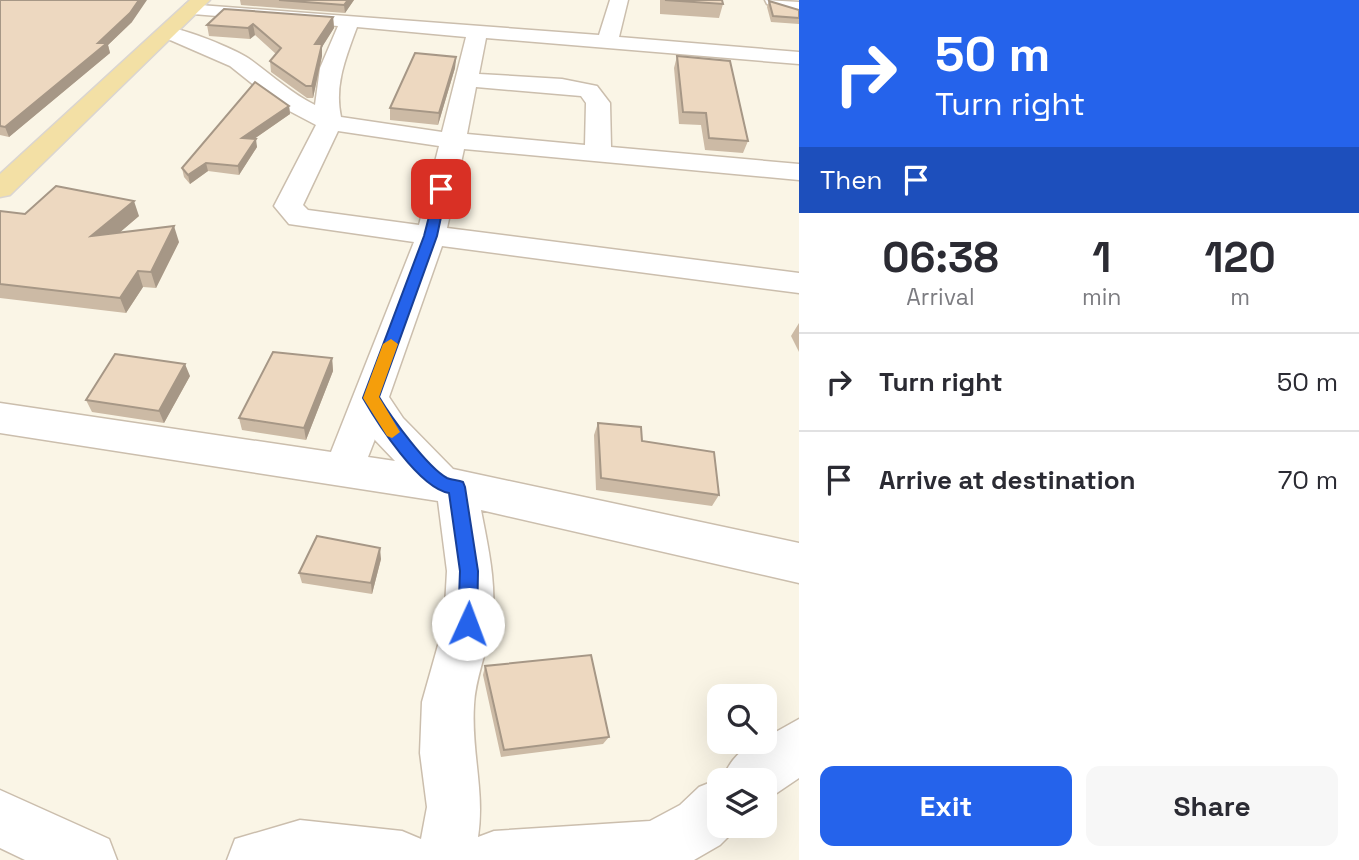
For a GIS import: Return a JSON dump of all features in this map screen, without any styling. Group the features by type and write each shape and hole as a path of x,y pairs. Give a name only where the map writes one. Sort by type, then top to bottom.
{"main road":[{"path":"0,189 10,170 197,4"}],"street":[{"path":"608,41 620,0"},
{"path":"774,0 799,8"},
{"path":"197,4 350,20 408,18 478,30 799,58"},
{"path":"350,20 331,68 326,102 330,122 288,206 299,218 799,283"},
{"path":"344,469 430,236 478,30"},
{"path":"168,32 238,61 288,101 330,122 398,135 452,141 799,172"},
{"path":"466,80 562,86 589,91 598,103 598,154"},
{"path":"371,398 389,429 450,486 469,571 468,624 448,702 447,753 455,807 446,860"},
{"path":"0,418 450,486 799,563"},
{"path":"767,768 799,746"},
{"path":"0,818 88,860"},
{"path":"494,860 655,850 707,818"},
{"path":"256,860 300,849 401,860"}],"building":[{"path":"0,0 139,0 130,13 98,43 107,43 5,127 0,126"},
{"path":"279,0 348,0 344,5"},
{"path":"665,0 722,0 723,4"},
{"path":"769,1 799,10 799,18 773,16"},
{"path":"224,9 333,17 315,44 322,44 312,86 306,86 270,61 281,48 253,24 248,28 207,25"},
{"path":"415,53 456,57 439,113 390,108"},
{"path":"677,56 730,61 748,141 709,138 706,113 683,112"},
{"path":"255,82 289,106 242,138 256,139 238,166 206,163 188,175 182,168"},
{"path":"56,186 134,201 91,236 174,226 151,272 138,271 120,298 0,284 0,211 25,214"},
{"path":"273,352 332,358 304,428 239,418"},
{"path":"115,354 185,364 159,411 86,400"},
{"path":"598,423 641,427 642,441 714,452 719,495 601,478"},
{"path":"317,536 380,548 371,583 299,573"},
{"path":"591,655 609,737 504,750 485,666"}],"slow traffic":[{"path":"391,344 371,398 392,432"}],"route":[{"path":"441,189 430,236 371,398 389,429 442,485 457,487 469,571 468,624"}]}
